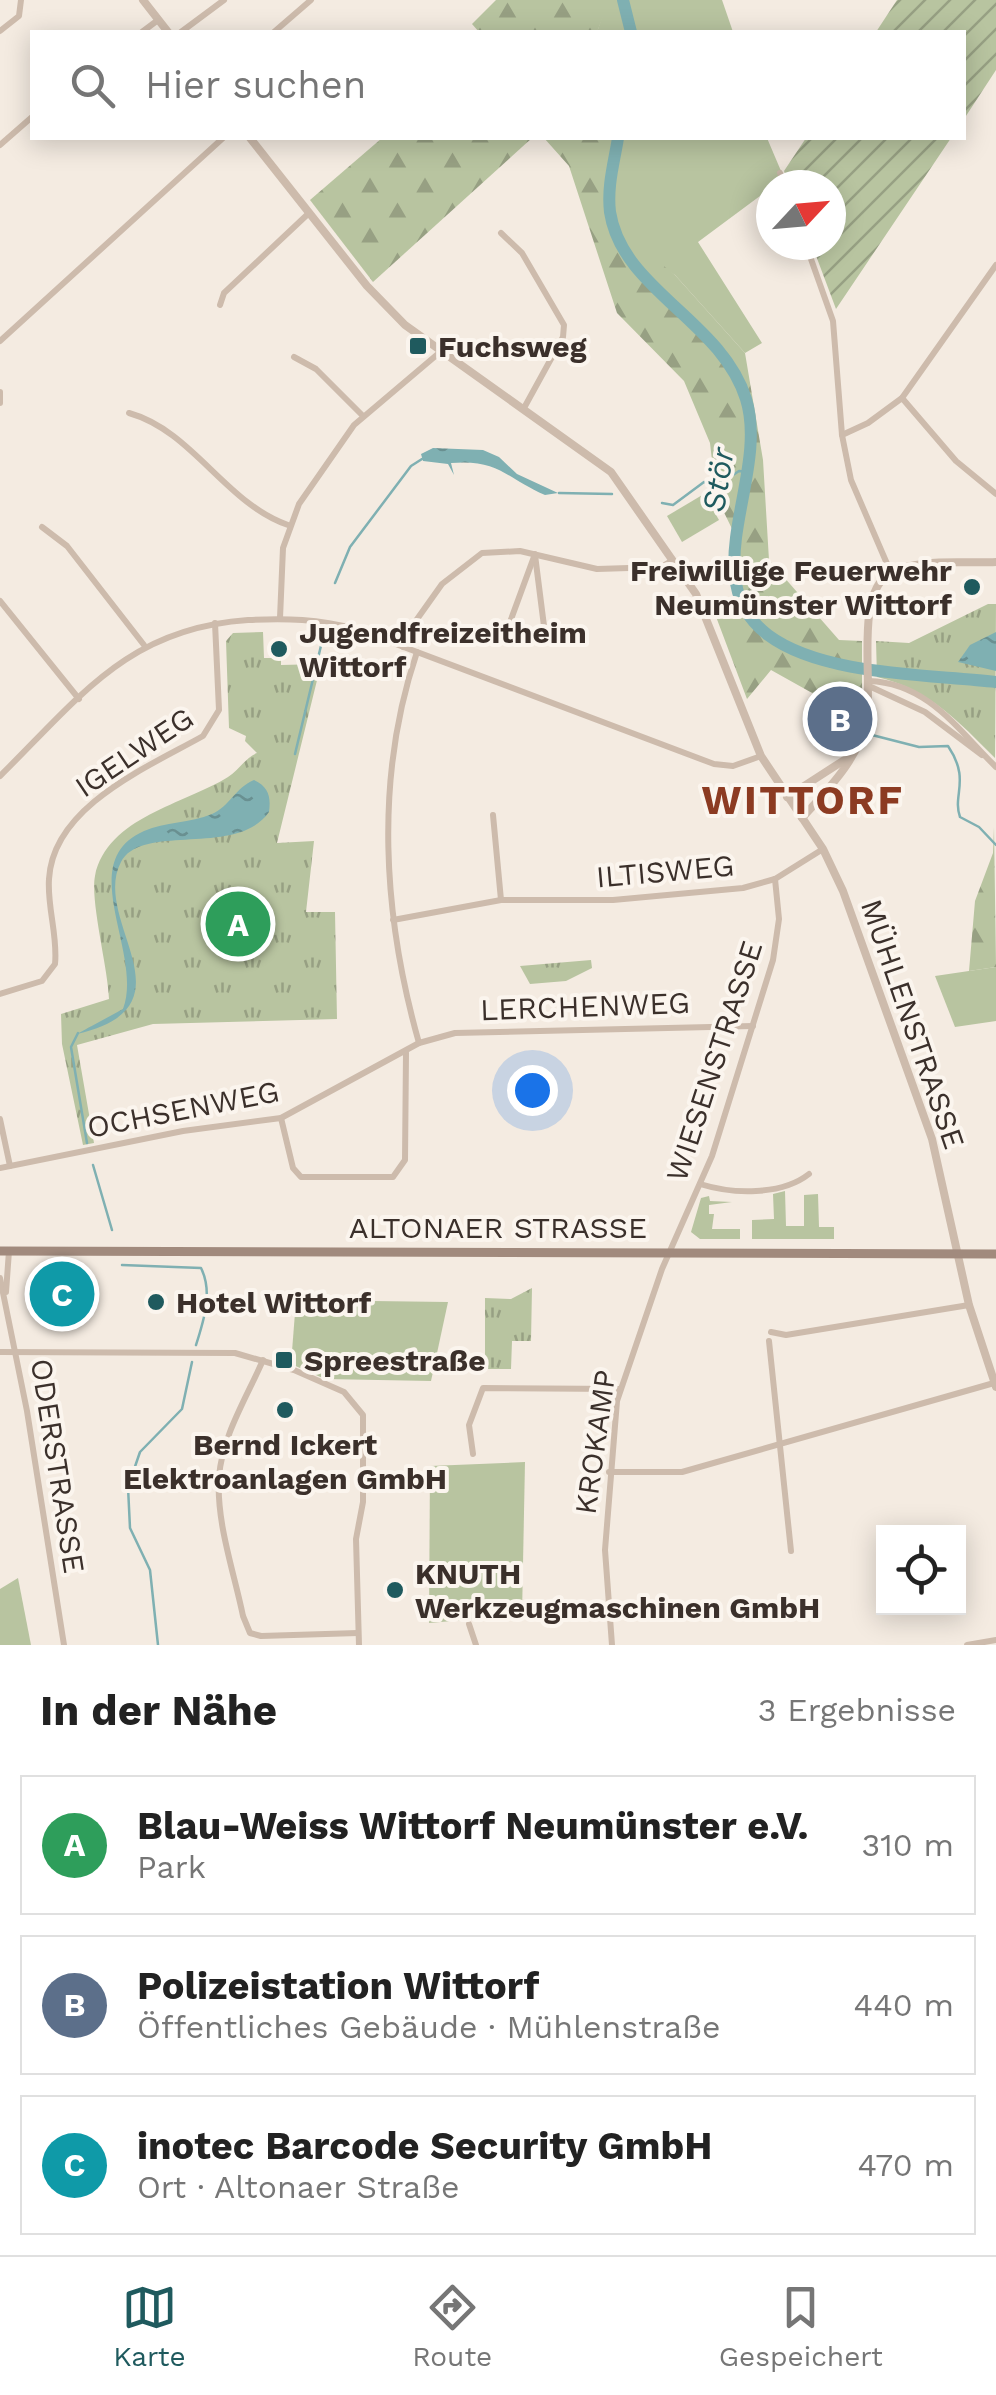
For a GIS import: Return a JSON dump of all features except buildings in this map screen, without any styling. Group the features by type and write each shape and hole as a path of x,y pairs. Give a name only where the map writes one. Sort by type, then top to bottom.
{"main road":[{"name":"ALTONAER STRASSE","path":"5,1251 996,1254"}],"street":[{"path":"0,31 19,16 21,0"},
{"path":"144,0 166,30"},
{"path":"185,30 224,0"},
{"path":"276,30 310,0"},
{"path":"145,30 158,20"},
{"path":"0,146 30,120"},
{"path":"0,341 221,140"},
{"name":"MÜHLENSTRASSE","path":"252,140 386,307 438,354 524,408 612,472 674,560 712,628 761,756 823,849 843,891 932,1139 968,1305 995,1385"},
{"path":"220,306 224,293 309,213"},
{"path":"501,233 522,253 564,326 563,337 524,408"},
{"path":"811,260 833,321 842,435 856,495 891,573"},
{"path":"842,435 868,423 902,398 996,265"},
{"path":"280,618 282,560 288,526 328,460 363,416 438,354"},
{"path":"294,356 316,369 363,416"},
{"path":"0,392 0,404"},
{"path":"902,398 956,462 996,494"},
{"path":"129,412 156,422 243,498 288,526"},
{"path":"42,528 67,546 144,645"},
{"path":"404,647 424,608 468,560 499,550 597,569 660,566 674,560"},
{"path":"506,633 535,554"},
{"path":"535,554 545,634"},
{"path":"802,818 853,755 868,717 871,602 878,584 891,573 996,562"},
{"path":"0,602 79,699"},
{"path":"0,776 79,699 144,645 215,623 280,618 324,620 714,764 733,766 761,756"},
{"name":"IGELWEG","path":"0,994 42,981 55,964 48,876 55,850 68,829 94,803 206,733 215,723 219,710 215,623"},
{"path":"417,652 392,764 388,832 393,920 420,1044"},
{"path":"869,681 924,712 996,767"},
{"path":"869,681 894,684 922,696 942,710 986,758"},
{"path":"787,797 853,755"},
{"path":"493,815 501,900"},
{"name":"ILTISWEG","path":"393,920 501,900 643,898 743,888 775,879 823,849"},
{"name":"WIESENSTRASSE","path":"670,1253 700,1184 777,944 775,879"},
{"name":"LERCHENWEG","path":"420,1044 455,1033 753,1026"},
{"name":"OCHSENWEG","path":"0,1168 179,1132 281,1118 420,1044"},
{"path":"281,1118 293,1168 301,1177 393,1177 405,1160 406,1052"},
{"path":"0,1119 10,1166"},
{"path":"700,1184 759,1190 795,1183 809,1174"},
{"name":"ODERSTRASSE","path":"5,1251 6,1294 64,1645"},
{"name":"KROKAMP","path":"612,1645 605,1571 609,1472 620,1389 670,1253"},
{"name":"ODERSTRASSE","path":"0,1278 6,1294"},
{"path":"791,1551 770,1337 968,1305"},
{"path":"0,1352 235,1353 344,1392 363,1415 364,1502 356,1539 358,1645"},
{"path":"263,1360 230,1432 219,1473 220,1504 243,1616 250,1633 261,1636 358,1633"},
{"path":"609,1472 682,1472 995,1385"},
{"path":"473,1454 470,1425 482,1388 620,1389"},
{"path":"469,1624 476,1645"},
{"path":"967,1645 996,1640"}],"green space":[{"path":"496,0 609,2 598,30 477,30 472,24"},
{"path":"608,0 722,0 732,30 598,30"},
{"path":"897,0 996,0 996,70 966,116 966,30 877,30"},
{"path":"380,140 530,140 373,282 310,200"},
{"path":"546,140 617,140 609,186 619,241 633,241 675,275 745,353 763,460 769,560 839,640 862,641 862,699 833,693 830,703 771,670 747,699 715,614 741,601 732,565 736,537 716,496 710,443 684,381 617,313 569,166"},
{"path":"618,140 768,140 781,170 756,170 756,199 698,242 762,343 745,353 675,275 619,242 609,186"},
{"path":"805,140 950,140 836,309 818,260 846,260 846,170 785,170"},
{"path":"704,494 719,520 682,542 667,516"},
{"path":"988,604 996,604 995,758 928,698 877,677 876,641 909,643"},
{"path":"263,632 264,658 281,658 281,665 321,664 277,843 314,841 306,912 335,912 337,1019 153,1024 77,1045 94,1143 83,1145 62,1044 61,1014 109,999 94,887 102,856 131,826 228,777 257,753 245,741 246,736 229,728 226,641 233,633"},
{"path":"994,827 996,967 969,971 975,901 993,853"},
{"path":"591,960 592,968 566,981 530,984 520,966"},
{"path":"996,967 996,1021 955,1027 935,976"},
{"path":"785,1191 786,1226 804,1226 804,1195 818,1194 819,1227 834,1227 834,1239 752,1239 752,1220 774,1219 773,1194"},
{"path":"709,1196 710,1201 732,1202 709,1205 709,1214 714,1214 712,1229 740,1229 740,1239 700,1239 691,1232 701,1198"},
{"path":"532,1288 531,1341 512,1341 511,1369 485,1369 485,1298 511,1299"},
{"path":"296,1300 448,1302 431,1381 325,1379 291,1364"},
{"path":"525,1462 522,1615 429,1623 430,1466"},
{"path":"18,1578 31,1645 0,1645 0,1589"}],"water":[{"path":"433,448 483,450 499,457 517,474 558,493 545,495 480,464 451,463 454,475 448,464 423,461 421,454"},
{"path":"996,632 996,671 958,662 970,645"},
{"path":"254,780 266,789 270,802 269,812 254,826 235,834 148,844 132,850 121,862 115,885 133,960 136,983 131,1004 112,1021 77,1034 123,1009 127,987 125,962 112,886 114,864 124,845 152,828 212,814"}],"waterway":[{"name":"Stör","path":"623,0 630,30"},
{"name":"Stör","path":"618,140 609,202 618,239 652,285 716,347 746,399 751,429 749,460 734,556 736,585 747,612 768,635 817,659 878,671 996,682"},
{"path":"335,583 350,547 411,466 422,459"},
{"path":"662,503 673,505 704,482 721,483 739,471 750,472"},
{"path":"559,493 612,494"},
{"path":"295,754 325,629"},
{"path":"872,735 919,747 948,746 960,778 960,817 979,827 996,845"},
{"path":"78,1033 71,1047 87,1143"},
{"path":"93,1165 112,1230"},
{"path":"122,1265 201,1268 207,1296 196,1345"},
{"path":"158,1645 150,1570 130,1528 128,1487 140,1452 182,1409 192,1362"}],"place":[{"name":"Fuchsweg","path":"418,346"},
{"name":"Freiwillige Feuerwehr Neumünster Wittorf","path":"972,587"},
{"name":"Jugendfreizeitheim Wittorf","path":"279,649"},
{"name":"Polizeistation Wittorf","path":"840,719"},
{"name":"Blau-Weiss Wittorf Neumünster e.V.","path":"238,924"},
{"name":"inotec Barcode Security GmbH","path":"62,1294"},
{"name":"Hotel Wittorf","path":"156,1302"},
{"name":"Spreestraße","path":"284,1360"},
{"name":"Bernd Ickert Elektroanlagen GmbH","path":"285,1410"},
{"name":"KNUTH Werkzeugmaschinen GmbH","path":"395,1590"}],"district":[{"name":"WITTORF","path":"803,800"}]}
